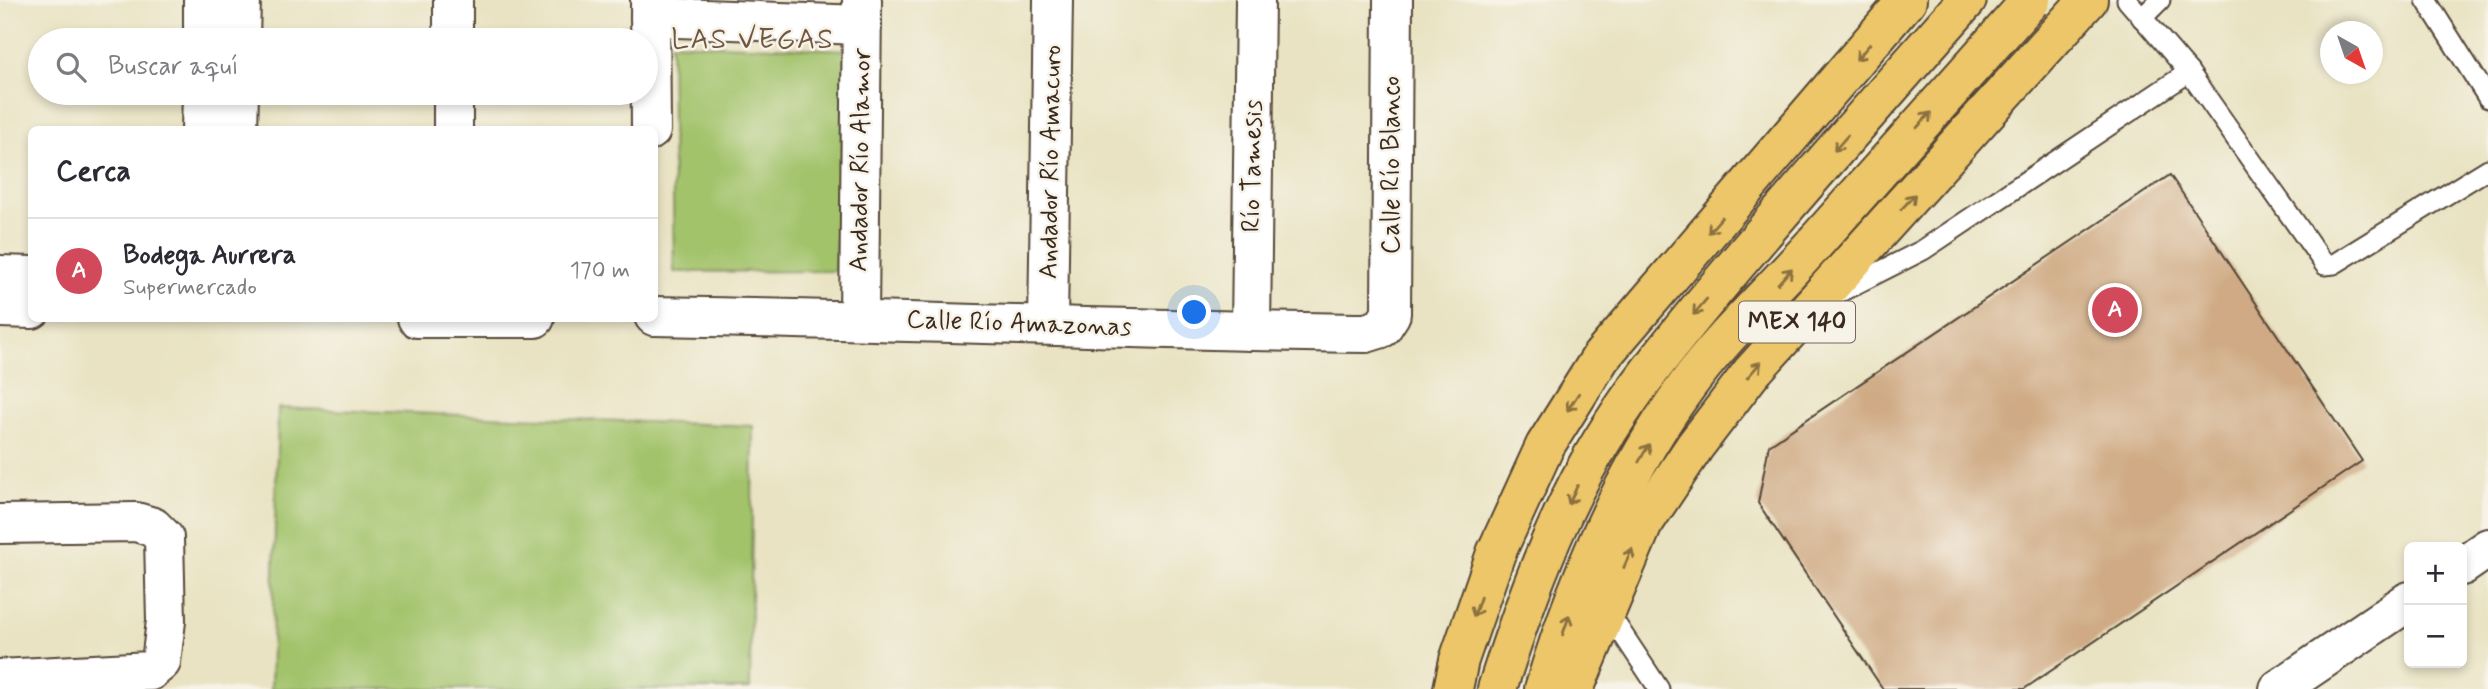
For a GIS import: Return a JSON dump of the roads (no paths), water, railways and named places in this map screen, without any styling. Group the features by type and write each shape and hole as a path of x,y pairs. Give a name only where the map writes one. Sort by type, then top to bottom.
{"main road":[{"path":"1453,689 1459,660 1496,553 1545,446 1601,357 1908,0"},
{"name":"MEX 140","path":"1497,689 1529,589 1586,468 1651,368 1760,236 1967,0"},
{"path":"2004,0 2024,27 2029,48 2028,68"},
{"name":"MEX 140","path":"1544,689 1590,557 1644,451 1687,386 2031,0"},
{"name":"MEX 140","path":"1574,689 1605,608 1643,524 1695,446 1751,373 2088,0"}],"street":[{"path":"202,28 203,0"},
{"path":"240,28 241,0"},
{"path":"453,0 453,28"},
{"name":"Andador Río Amacuro","path":"1048,323 1054,0"},
{"name":"Río Tamesis","path":"1251,331 1255,0"},
{"name":"Calle Río Blanco","path":"1382,328 1391,314 1393,0"},
{"path":"650,28 650,9 862,12"},
{"name":"Andador Río Alamor","path":"859,319 862,12"},
{"path":"201,126 202,105"},
{"path":"238,126 239,105"},
{"path":"453,105 453,126"},
{"path":"651,105 651,126"},
{"path":"0,275 28,276"},
{"path":"0,308 28,309"},
{"name":"Calle Río Amazonas","path":"658,316 1048,323 1366,333 1382,328"},
{"path":"0,524 135,522 153,527 164,538 166,621 161,662 150,671 0,679"},
{"path":"2467,563 2488,548"},
{"path":"2279,689 2404,604"}],"lane":[{"path":"2127,0 2189,72 2325,265 2334,264 2488,169"},
{"path":"2142,18 2160,0"},
{"path":"2426,0 2488,98"},
{"path":"1814,304 1880,274 1923,250 2189,72"},
{"path":"1605,608 1658,689"}],"place":[{"name":"Bodega Aurrera","path":"2115,310"}],"district":[{"name":"LAS VEGAS","path":"753,40"}]}
